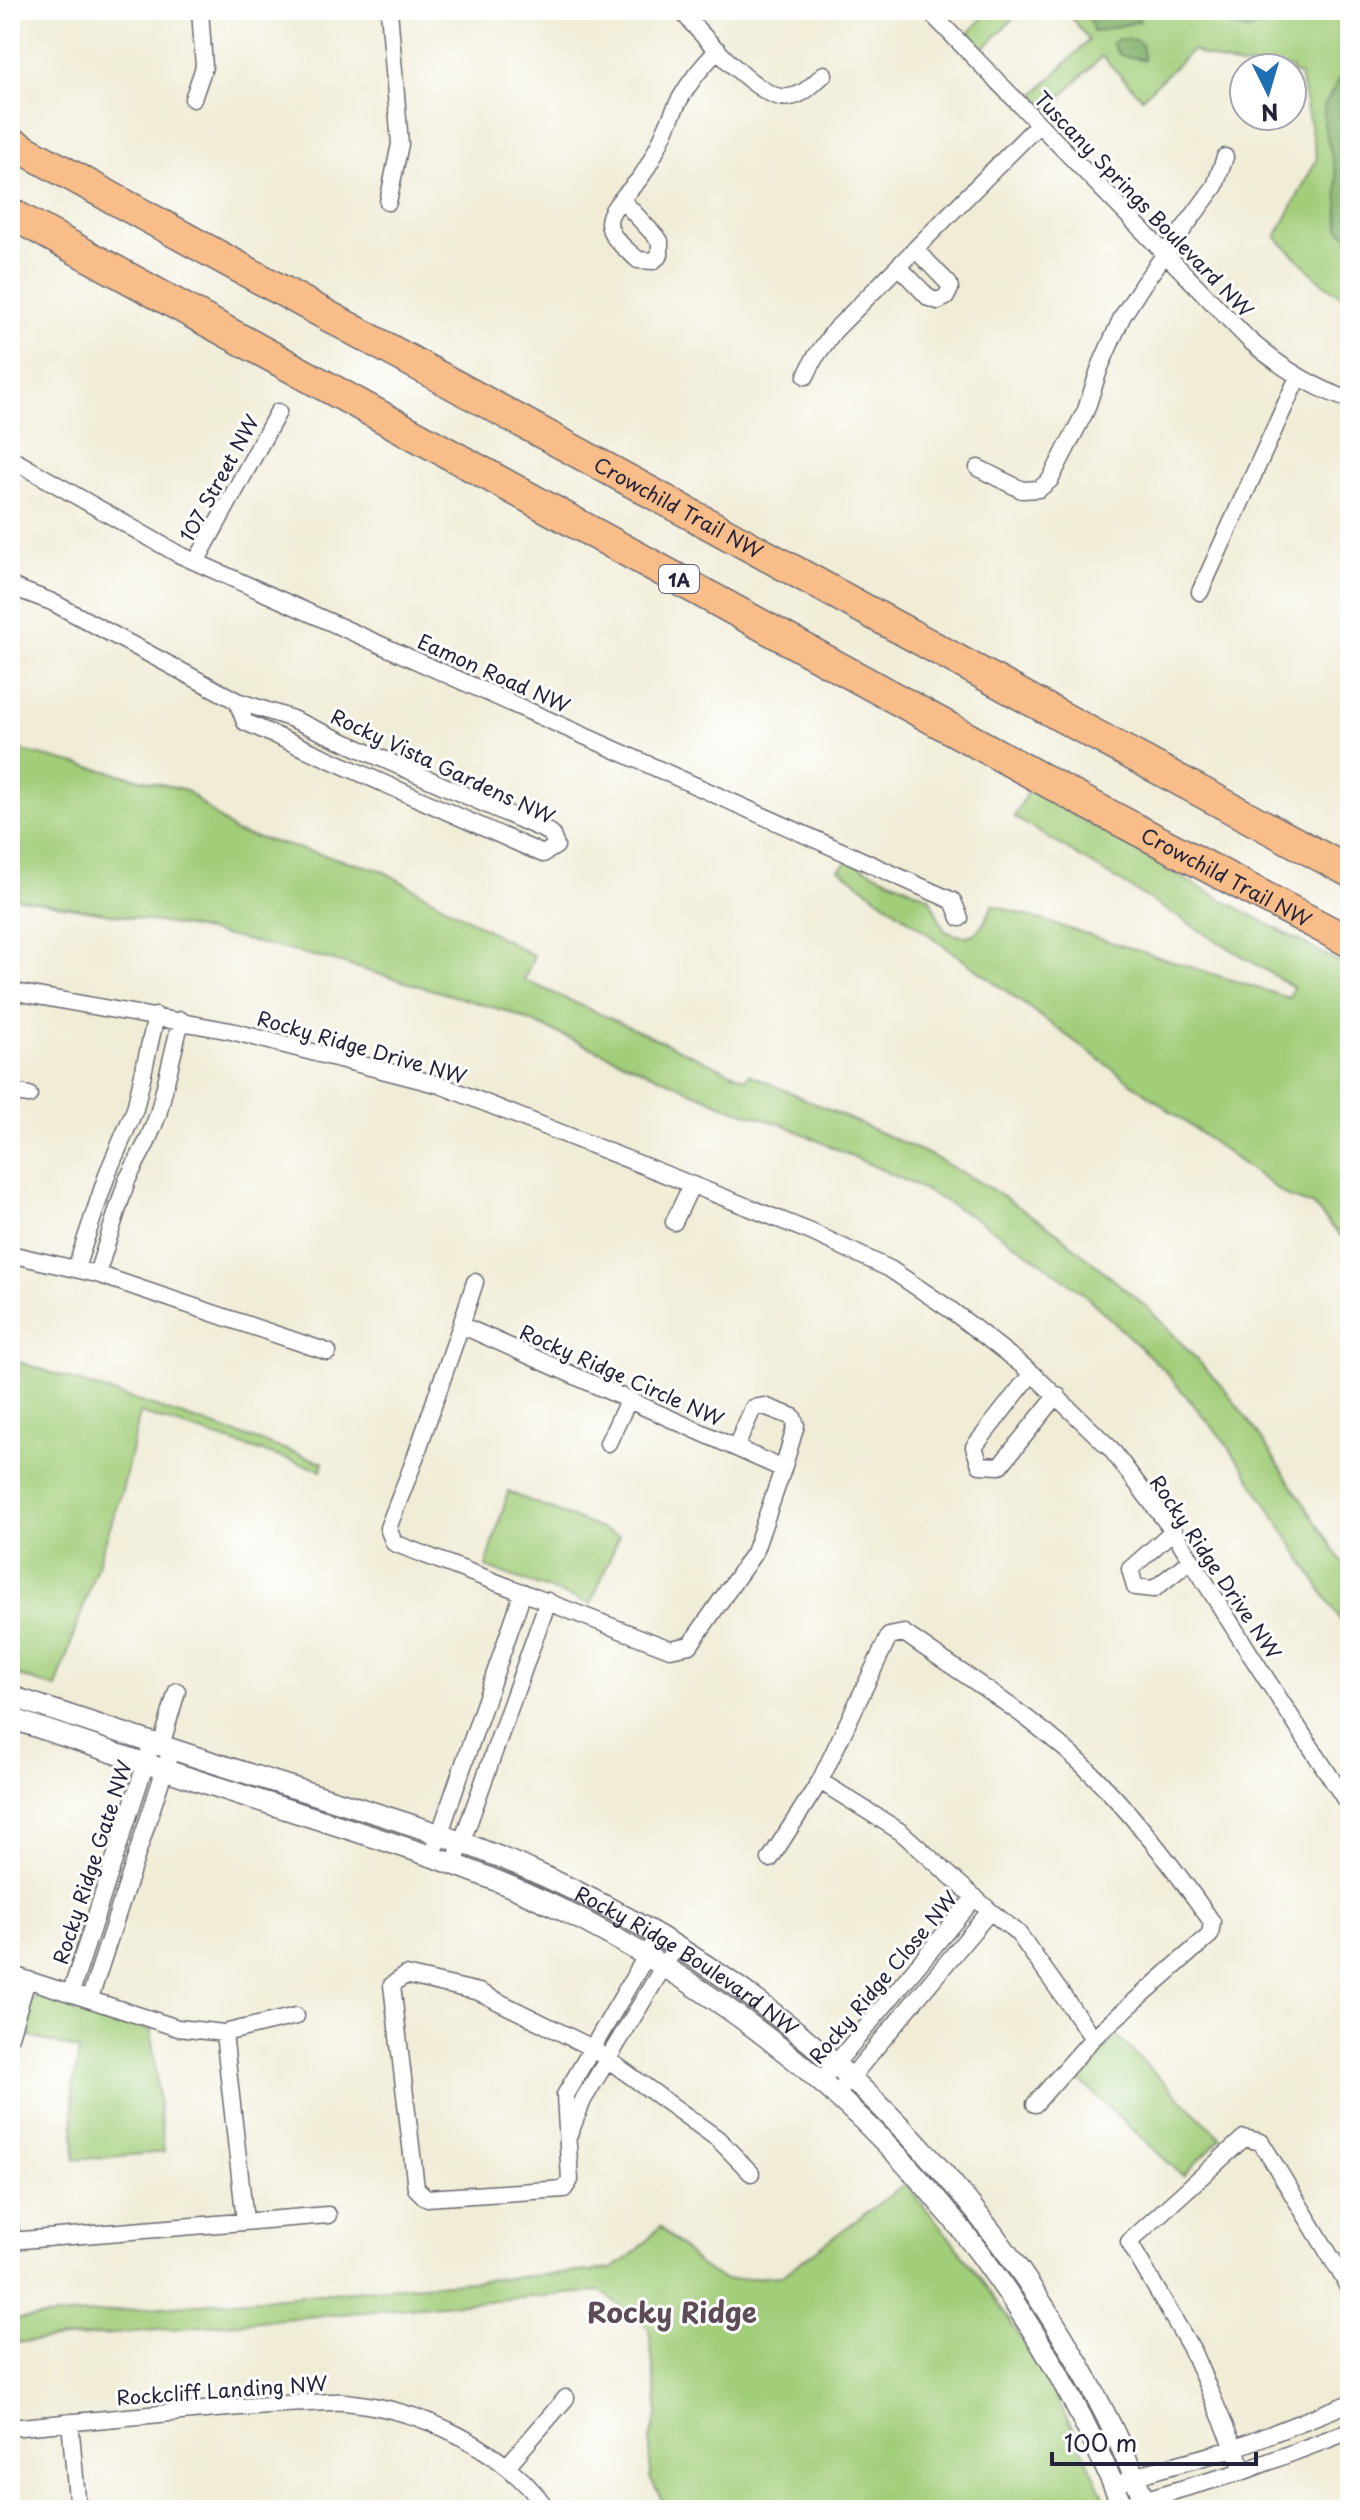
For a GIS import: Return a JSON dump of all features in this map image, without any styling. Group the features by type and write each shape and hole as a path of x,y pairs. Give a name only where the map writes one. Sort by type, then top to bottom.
{"highway":[{"name":"Crowchild Trail NW","path":"10,142 1350,872"},
{"name":"Crowchild Trail NW","path":"10,213 1077,798 1350,942"}],"street":[{"path":"193,99 204,67 200,10"},
{"path":"388,202 400,144 389,10"},
{"path":"681,10 718,50 760,88 781,97 805,91 824,74"},
{"name":"Tuscany Springs Boulevard NW","path":"928,10 1249,340 1298,377 1350,400"},
{"path":"622,200 658,149 689,84 718,50"},
{"path":"806,376 823,344 1039,124"},
{"path":"978,468 1022,490 1039,489 1050,480 1086,410 1100,367 1122,317 1215,186 1225,157"},
{"path":"898,266 929,298 938,301 946,297 949,284 915,249"},
{"path":"1200,592 1298,377"},
{"name":"107 Street NW","path":"196,562 278,412"},
{"name":"Eamon Road NW","path":"10,458 196,562 953,901 960,918"},
{"name":"Rocky Vista Gardens NW","path":"10,586 52,602 237,701 290,718 551,833 556,846 543,854 245,722 237,701"},
{"name":"Rocky Ridge Drive NW","path":"10,991 181,1020 440,1085 811,1232 890,1269 951,1310 1032,1373 1111,1449 1173,1531 1350,1807"},
{"path":"87,1271 108,1172 135,1109 156,1016"},
{"path":"87,1271 158,1115 181,1020"},
{"path":"10,1092 29,1095"},
{"path":"135,1109 158,1115"},
{"path":"108,1172 127,1180"},
{"path":"674,1222 691,1186"},
{"path":"10,1254 87,1271 328,1352"},
{"path":"475,1282 388,1528 394,1543 670,1649 690,1645 754,1553 796,1425 793,1417 764,1406 753,1408 736,1447"},
{"name":"Rocky Ridge Circle NW","path":"461,1325 783,1469"},
{"path":"1032,1373 974,1447 980,1465 1000,1466 1057,1395"},
{"path":"608,1443 628,1401"},
{"path":"1173,1531 1130,1569 1135,1587 1154,1589 1191,1560"},
{"path":"432,1856 523,1592"},
{"path":"454,1864 548,1601"},
{"path":"770,1859 820,1781 889,1636 904,1633 1031,1722 1096,1778 1159,1846 1212,1922 1210,1935 1093,2038 1035,2104"},
{"path":"159,1754 177,1691"},
{"name":"Rocky Ridge Boulevard NW","path":"10,1696 454,1864 556,1907 656,1960 738,2015 870,2125 928,2188 1001,2282 1062,2381 1123,2508"},
{"name":"Rocky Ridge Boulevard NW","path":"10,1718 159,1754 462,1843 575,1891 624,1916 780,2018 852,2077 921,2146 1023,2274 1084,2372 1146,2505"},
{"name":"Rocky Ridge Gate NW","path":"71,1992 159,1754"},
{"name":"Rocky Ridge Gate NW","path":"90,1998 159,1754"},
{"name":"Rocky Ridge Close NW","path":"820,1781 901,1832 1018,1933 1093,2038"},
{"name":"Rocky Ridge Close NW","path":"828,2088 835,2062 975,1897"},
{"name":"Rocky Ridge Close NW","path":"828,2088 852,2077 990,1911"},
{"path":"567,2141 583,2100 666,1941"},
{"path":"656,1960 592,2048 565,2095 570,2180 564,2189 426,2198 416,2188 392,1985 405,1975 479,1992 592,2048 718,2139 751,2173"},
{"path":"10,1974 178,2028 224,2033 296,2016"},
{"path":"10,2036 27,1980"},
{"path":"224,2033 245,2221"},
{"path":"1244,2471 1192,2350 1129,2242 1244,2138 1261,2142 1350,2292"},
{"path":"11,2236 328,2215"},
{"path":"507,2466 566,2398"},
{"name":"Rockcliff Landing NW","path":"10,2428 281,2404 343,2402 425,2420 473,2443 507,2466 535,2491 548,2510"},
{"path":"1114,2486 1233,2449 1350,2403"},
{"path":"70,2422 77,2499"},
{"path":"1123,2508 1146,2505 1350,2431"}],"green space":[{"path":"989,10 1022,10 984,48 969,33"},
{"path":"1065,10 1350,10 1350,301 1320,281 1276,237 1317,159 1308,115 1308,52 1228,52 1228,63 1192,50 1142,98 1102,56 1049,109 1034,95 1089,40"},
{"path":"1082,10 1130,10 1140,21 1094,32 1088,15"},
{"path":"1190,10 1350,11 1323,19 1281,11 1249,31 1201,17"},
{"path":"1118,39 1135,40 1142,44 1144,60 1119,54 1112,43"},
{"path":"1350,64 1350,238 1339,228 1337,178 1324,125 1324,107"},
{"path":"10,748 186,790 235,832 381,870 534,956 524,980 746,1079 749,1074 928,1154 990,1188 1054,1230 1149,1309 1222,1386 1257,1432 1350,1574 1350,1635 1222,1438 1164,1370 1084,1294 1036,1258 977,1219 915,1185 784,1125 735,1110 509,1012 327,959 193,928 10,897"},
{"path":"1029,789 1193,884 1350,968 1350,1242 1312,1205 1288,1197 839,869 848,861 929,897 945,931 955,935 975,933 993,905 1289,998 1293,987 1014,817"},
{"path":"10,1359 323,1462 321,1470 140,1413 122,1491 56,1688 10,1673"},
{"path":"508,1492 619,1536 591,1604 486,1567"},
{"path":"39,1996 151,2030 164,2152 75,2160 73,2088 79,2050 19,2033 28,2006"},
{"path":"1117,2036 1221,2138 1183,2176 1077,2078"},
{"path":"905,2184 966,2259 1021,2339 1069,2422 1110,2510 667,2510 650,2478 650,2439 658,2414 649,2329 601,2291 10,2343 10,2320 612,2269 638,2250 660,2227 700,2265 724,2280 781,2276"}],"district":[{"name":"Rocky Ridge","path":"672,2311"}]}
